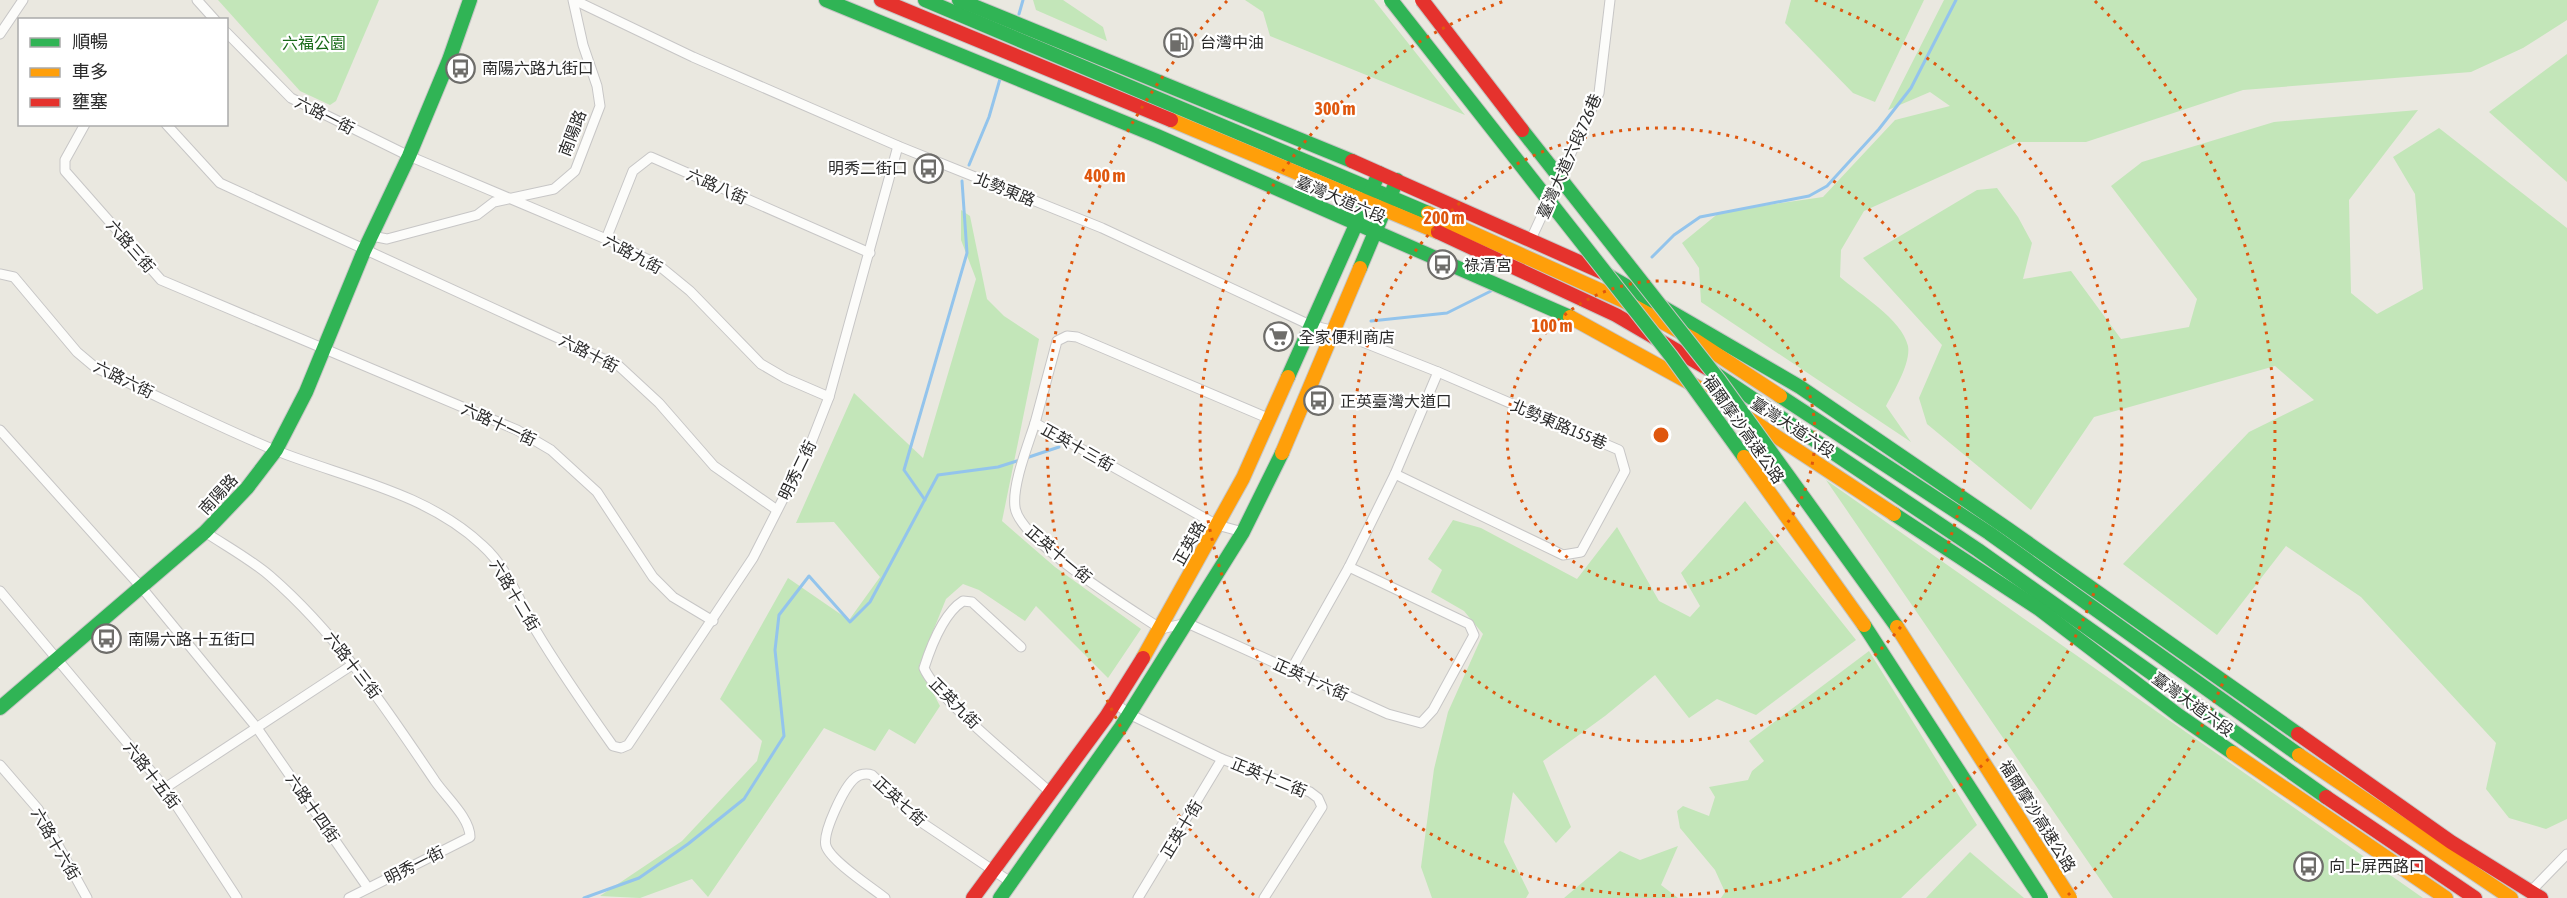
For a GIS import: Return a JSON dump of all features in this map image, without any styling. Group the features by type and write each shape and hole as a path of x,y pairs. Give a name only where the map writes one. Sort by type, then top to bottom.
{"main road":[{"name":"南陽路","path":"0,708 205,532 247,488 276,450 325,348 364,251 409,156 449,60 470,0"},
{"name":"臺灣大道六段","path":"826,0 1156,136 1355,224 1543,303 1605,334 1721,400 2039,609 2178,715 2446,898"},
{"name":"臺灣大道六段","path":"881,0 1368,194"},
{"name":"臺灣大道六段","path":"925,0 1388,203 1624,301 1695,340 1989,533 2261,729 2511,898"},
{"path":"958,0 1397,180 1621,281 1800,387 1995,520 2424,823 2536,895"},
{"name":"福爾摩沙高速公路","path":"1391,0 1678,365 1873,638 2041,898"},
{"name":"福爾摩沙高速公路","path":"1422,0 1569,192 1719,380 1911,647 2070,898"},
{"name":"正英路","path":"973,898 1115,704 1161,628 1217,525 1270,419 1379,173"},
{"path":"1000,898 1129,714 1243,532 1287,442 1397,180"},
{"name":"臺灣大道六段","path":"1388,203 1616,315 1686,354 1978,550 2368,827 2475,898"}],"street":[{"path":"0,34 23,0"},
{"path":"197,0 213,18"},
{"name":"北勢東路","path":"574,0 693,57 898,146 1102,228 1310,325 1335,331 1438,372"},
{"name":"南陽路","path":"372,236 387,239 477,215 494,202 554,189 575,171 600,106 597,86 583,45 574,0"},
{"name":"臺灣大道六段726巷","path":"1531,239 1599,93 1610,0"},
{"name":"六路一街","path":"228,34 291,98 409,156"},
{"name":"六路三街","path":"84,126 65,160 65,171 161,280 325,348"},
{"path":"168,126 220,183 364,251"},
{"name":"明秀二街","path":"613,746 621,748 628,745 713,621 753,558 809,448 829,397 898,146"},
{"name":"六路九街","path":"409,156 606,239 657,264 690,291 761,364 785,378 829,397"},
{"name":"六路八街","path":"606,239 633,171 651,157 870,253"},
{"name":"六路十街","path":"364,251 573,343 619,366 659,403 714,466 777,510"},
{"name":"六路六街","path":"0,274 14,277 78,352 96,368 276,450"},
{"name":"正英十三街","path":"1243,532 1217,525 1035,423 1057,341 1067,336 1077,337 1270,419"},
{"name":"六路十一街","path":"325,348 517,430 551,450 597,492 653,577 673,597 713,621"},
{"path":"1291,670 1349,567 1395,474 1438,372"},
{"name":"北勢東路155巷","path":"1395,474 1563,555 1581,552 1624,471 1619,450 1438,372"},
{"name":"正英十一街","path":"1035,423 1016,492 1015,508 1022,523 1075,571 1161,628"},
{"path":"0,430 142,588"},
{"name":"六路十二街","path":"276,450 378,487 442,514 482,544 500,564 536,630 613,746"},
{"name":"六路十三街","path":"205,532 268,575 332,637 373,689 446,797 470,827"},
{"name":"正英十六街","path":"1187,623 1408,721 1421,723 1433,710 1474,635 1469,624 1349,567"},
{"name":"六路十四街","path":"142,588 257,728 368,888"},
{"name":"六路十五街","path":"0,591 165,788 237,898"},
{"name":"正英九街","path":"1021,647 972,603 963,601 955,606 929,651 924,668 927,676 949,700 1051,793"},
{"path":"1161,628 1187,623"},
{"path":"165,788 352,665"},
{"name":"正英十二街","path":"1115,704 1129,714 1222,759 1310,792 1318,798 1322,807 1264,898"},
{"name":"正英十街","path":"1138,898 1222,759"},
{"name":"六路十六街","path":"0,765 38,809 87,898"},
{"name":"正英七街","path":"885,898 834,857 826,847 825,835 841,799 855,777 866,773 872,775 918,820 1012,883"},
{"name":"明秀一街","path":"349,898 470,837 470,827"},
{"path":"2536,895 2567,854"}],"green space":[{"name":"六福公園","path":"218,0 379,0 336,101 330,105 300,91"},
{"path":"1033,0 1063,0 1103,27 1107,41 1036,10"},
{"path":"1245,0 1374,0 1465,115 1270,36 1263,12"},
{"path":"1791,0 1924,0 1875,102 1853,93 1785,23"},
{"path":"1944,0 2567,0 2567,20 2523,48 2471,72 2243,90 2086,142 2017,142 1864,211 1841,250 1840,277 1889,317 1904,336 1908,346 1907,360 1886,406 1911,442 1701,302 1699,268 1682,243 1720,212 1823,197 1895,120 1950,106 1930,92 1888,110"},
{"path":"2567,54 2567,182 2489,112"},
{"path":"2418,110 2349,200 2351,293 2377,314 2423,289 2415,194 2393,157 2439,128 2567,228 2567,819 2546,829 2509,818 2486,789 2496,743 2361,597 2286,546 2217,635 2123,564 2249,432 2314,400 2275,366 2094,417 2031,510 1927,424 1919,398 1942,345 1863,258 1977,190 1997,188 2018,217 2032,243 2023,279 2071,271 2121,339 2189,327 2197,299 2111,186 2142,162 2274,122"},
{"path":"961,210 970,216 987,299 1004,316 1039,339 1002,521 1055,567 1141,629 1108,678 1036,606 1025,621 979,590 963,584 946,599 919,666 940,706 915,744 889,729 875,751 824,728 708,897 692,879 640,898 600,896 682,841 757,761 762,741 720,699 788,578 849,620 880,577 834,522 796,523 854,393 923,458 976,279 961,240"},
{"path":"1826,480 2423,898 2113,898"},
{"path":"1745,501 1856,640 1756,715 1717,699 1689,718 1655,675 1605,716 1543,761 1571,827 1556,843 1513,792 1504,842 1529,893 1526,898 1432,898 1421,867 1434,769 1448,712 1483,634 1464,611 1431,592 1442,570 1428,559 1453,520 1481,528 1577,579 1617,527 1659,601 1690,617 1700,606 1681,573"},
{"path":"1869,651 1977,825 1901,898 1721,898 1725,892 1715,870 1680,828 1677,811 1683,806 1709,816 1715,797 1709,787 1748,780 1752,771 1764,761 1749,741"},
{"path":"1678,846 1661,885 1678,898 1564,898 1620,851 1640,860"},
{"path":"1970,852 2024,898 1926,898"}],"waterway":[{"path":"1019,14 1023,0"},
{"path":"1652,257 1674,235 1700,217 1809,196 1827,186 1879,129 1911,88 1956,0"},
{"path":"969,165 989,117 1000,79"},
{"path":"925,500 904,470 967,253 962,181"},
{"path":"1371,321 1447,313 1491,291"},
{"path":"1026,458 1059,447"},
{"path":"584,898 639,878 688,844 744,799 784,736 775,650 779,615 809,576 850,622 870,602 938,475 998,467 1020,460"}],"traffic: fast":[{"path":"0,708 205,532 247,488 276,450 306,392 364,251 409,156 449,60 470,0"},
{"path":"826,0 1157,136 1570,317"},
{"path":"925,0 1428,213"},
{"path":"959,0 1352,161"},
{"path":"1391,0 1671,356 1744,457"},
{"path":"1522,130 1719,380 1897,627"},
{"path":"1288,377 1379,173"},
{"path":"1360,268 1397,180"},
{"path":"1604,273 1800,387 2008,529 2298,734"},
{"path":"1710,370 1978,550 2326,797"},
{"path":"1780,396 1989,533 2299,755"},
{"path":"1000,898 1121,727 1243,532 1282,453"},
{"path":"1894,514 2039,609 2178,715 2233,753"},
{"path":"1864,625 2041,898"}],"traffic: slow":[{"path":"1171,120 1438,232"},
{"path":"1428,213 1624,301 1695,340 1780,396"},
{"path":"1282,453 1360,268"},
{"path":"1570,317 1721,400 1894,514"},
{"path":"1143,658 1243,478 1288,377"},
{"path":"1744,457 1864,625"},
{"path":"1897,627 2070,898"},
{"path":"2233,753 2446,898"},
{"path":"2299,755 2511,898"}],"traffic: jam":[{"path":"881,0 1171,120"},
{"path":"1422,0 1522,130"},
{"path":"1352,161 1604,273"},
{"path":"1438,232 1616,315 1710,370"},
{"path":"973,898 1106,717 1143,658"},
{"path":"2298,734 2451,842 2541,898"},
{"path":"2326,797 2475,898"}],"place":[{"name":"台灣中油","path":"1179,42"},
{"name":"南陽六路九街口","path":"461,68"},
{"name":"明秀二街口","path":"929,168"},
{"name":"祿清宮","path":"1443,265"},
{"name":"全家便利商店","path":"1278,337"},
{"name":"正英臺灣大道口","path":"1319,401"},
{"name":"南陽六路十五街口","path":"107,639"},
{"name":"向上屏西路口","path":"2308,866"}]}
